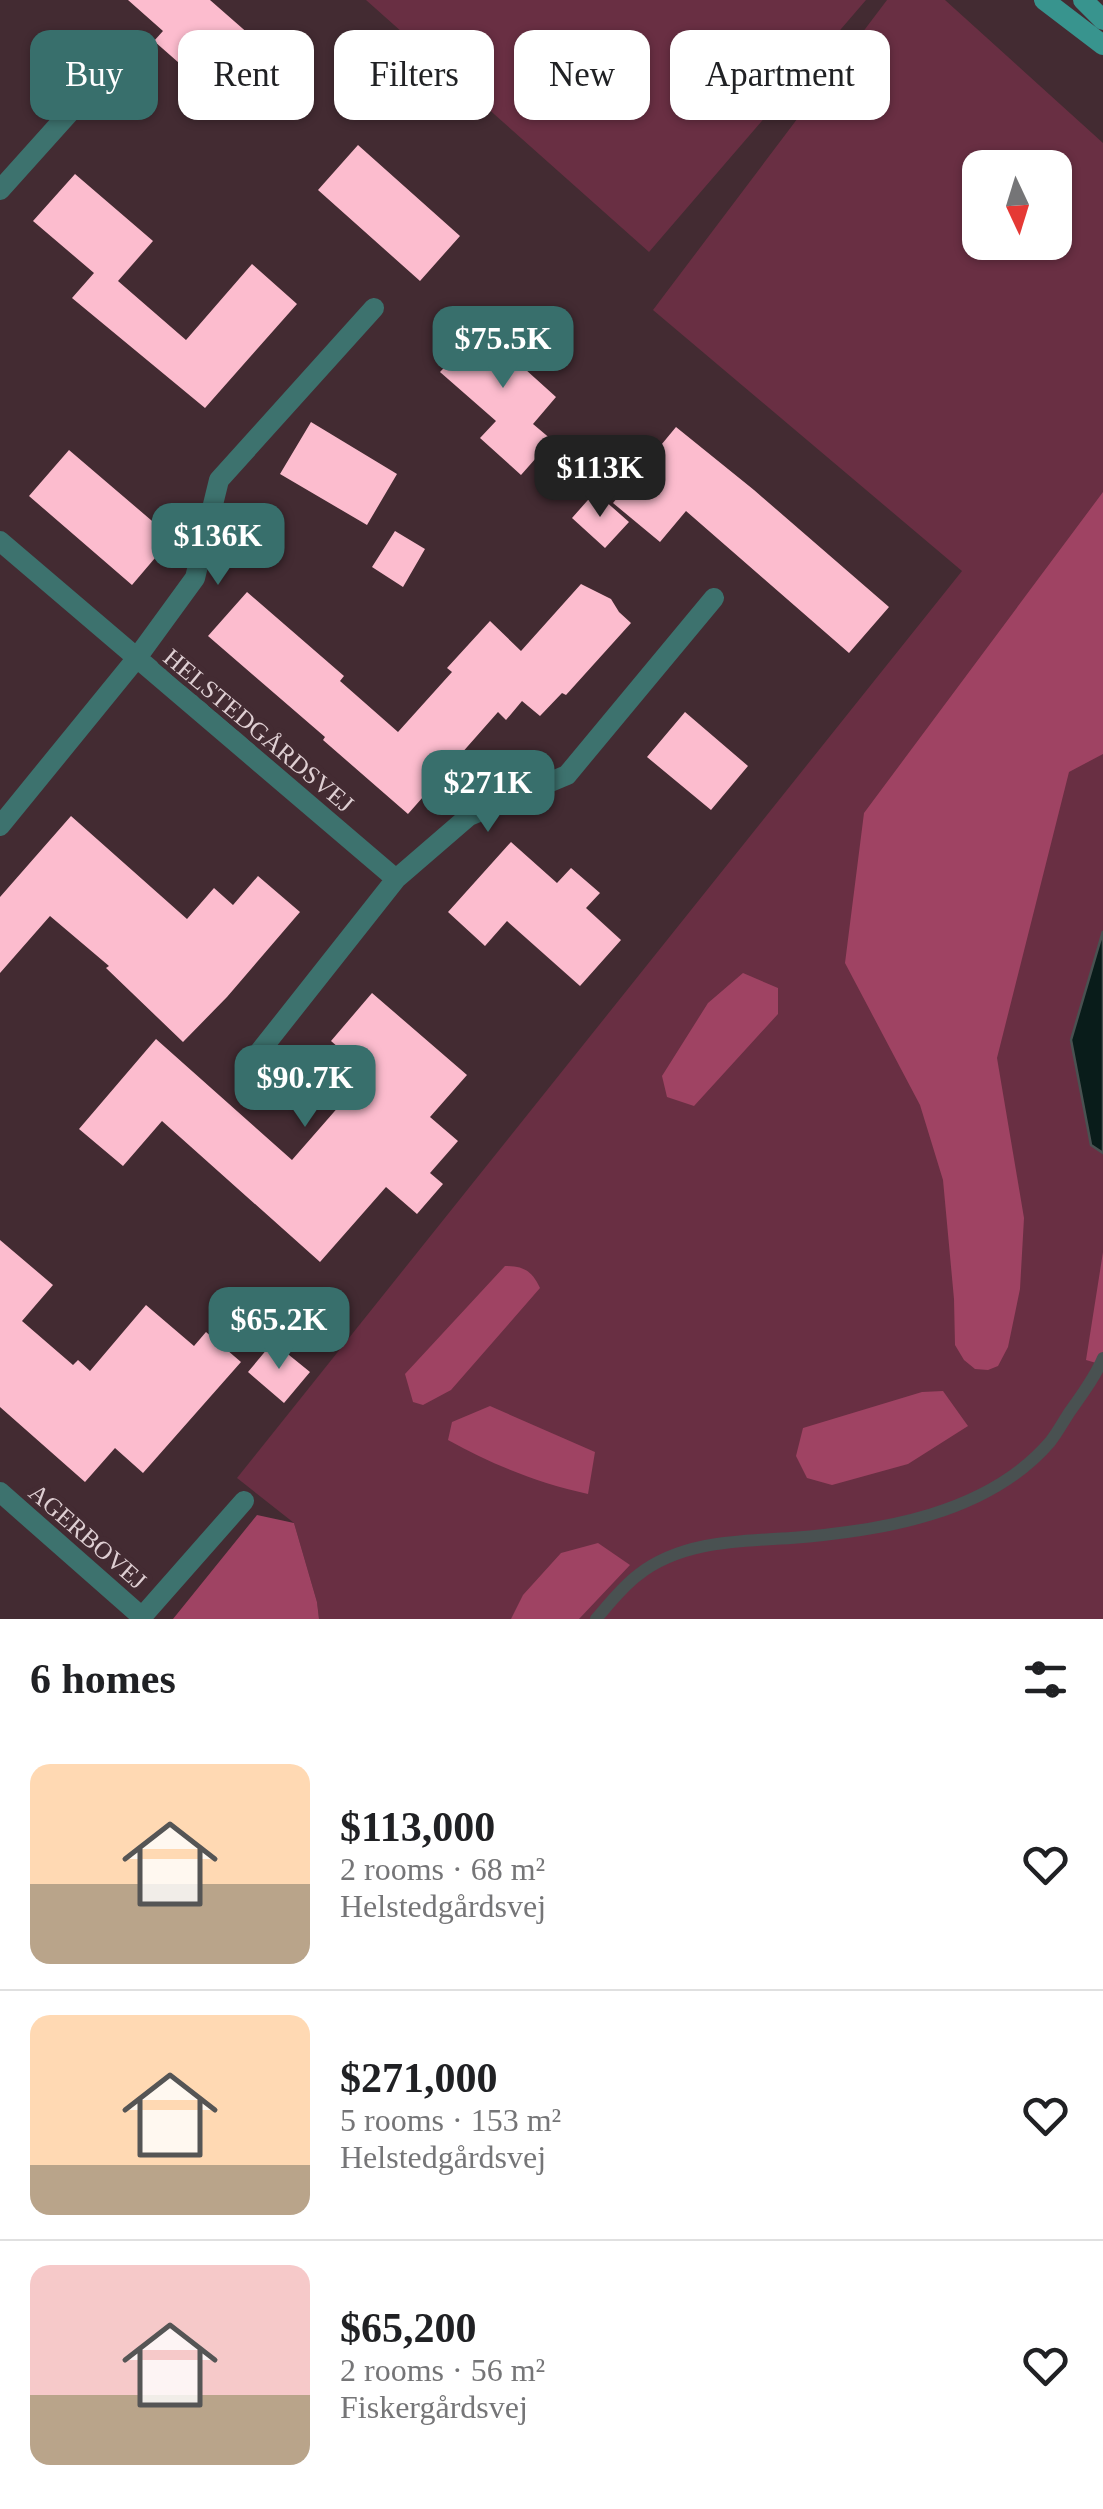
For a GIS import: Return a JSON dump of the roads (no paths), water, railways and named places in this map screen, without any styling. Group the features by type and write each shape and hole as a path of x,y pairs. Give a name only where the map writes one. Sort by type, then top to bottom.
{"main road":[{"path":"1044,0 1103,45"},
{"path":"1084,0 1103,20"}],"street":[{"path":"0,190 63,120"},
{"name":"HELSTEDGÅRDSVEJ","path":"0,826 136,659 195,578 219,480 374,308"},
{"name":"HELSTEDGÅRDSVEJ","path":"0,541 396,879"},
{"path":"300,1100 253,1060 396,879 469,816 566,776 714,598"},
{"name":"AGERBOVEJ","path":"0,1492 141,1618"},
{"path":"141,1618 244,1501"}],"waterway":[{"path":"596,1619 632,1580 673,1555 711,1545 896,1524 965,1502 1025,1467 1050,1442 1103,1358"}]}
